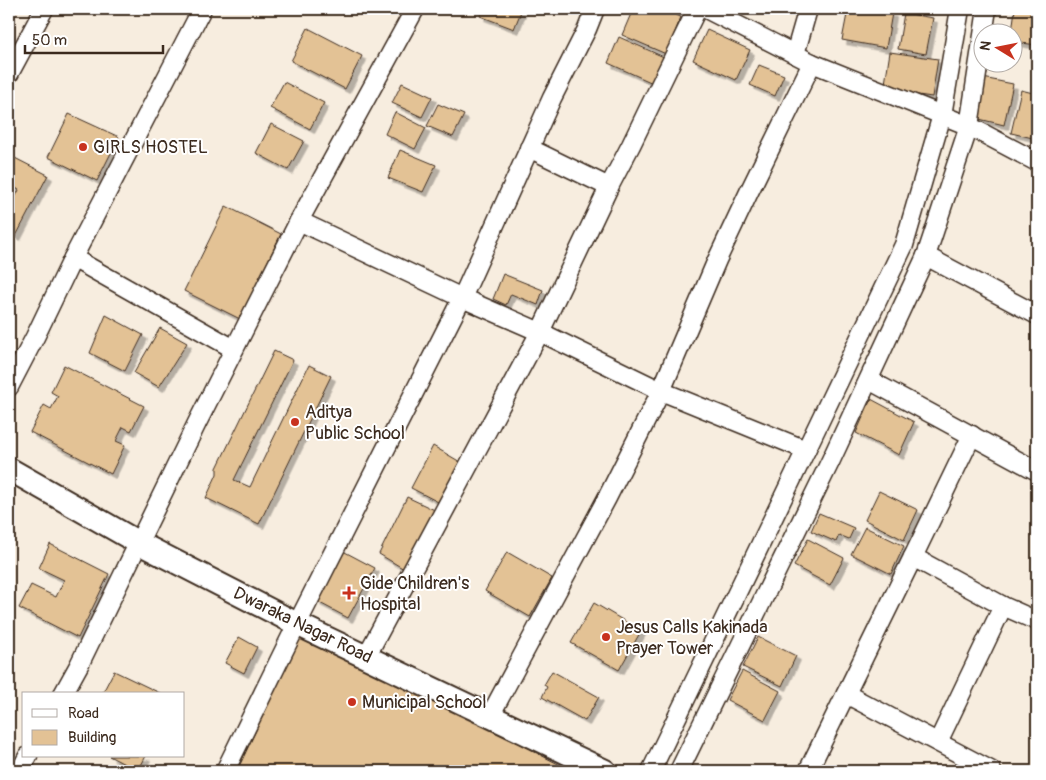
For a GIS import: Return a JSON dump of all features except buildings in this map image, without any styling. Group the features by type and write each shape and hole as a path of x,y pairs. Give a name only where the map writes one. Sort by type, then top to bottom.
{"main road":[{"name":"Dwaraka Nagar Road","path":"9,469 139,543 298,624 604,771"}],"street":[{"path":"9,74 44,9"},
{"path":"9,387 73,258 202,9"},
{"path":"64,692 299,221 415,9"},
{"path":"225,771 462,298 552,98 595,9"},
{"path":"366,657 540,332 608,187 631,145 697,9"},
{"path":"706,9 812,63 969,126 1037,162"},
{"path":"795,54 808,9"},
{"path":"651,771 904,244 942,115 960,9"},
{"path":"679,771 831,460 926,256 969,126 987,9"},
{"path":"490,716 607,498 660,391 748,192 812,63"},
{"path":"530,148 608,187"},
{"path":"299,221 462,298 540,332 660,391 806,450"},
{"path":"926,256 1037,315"},
{"path":"73,258 234,349"},
{"path":"869,380 1037,470"},
{"path":"808,771 972,435"},
{"path":"913,557 1004,606 1037,621"},
{"path":"938,742 1004,606"},
{"path":"846,694 992,771"},
{"path":"20,771 27,758"}],"place":[{"name":"GIRLS HOSTEL","path":"83,147"},
{"name":"Aditya Public School","path":"295,422"},
{"name":"Gide Children's Hospital","path":"349,593"},
{"name":"Jesus Calls Kakinada Prayer Tower","path":"606,637"},
{"name":"Municipal School","path":"352,702"}]}
